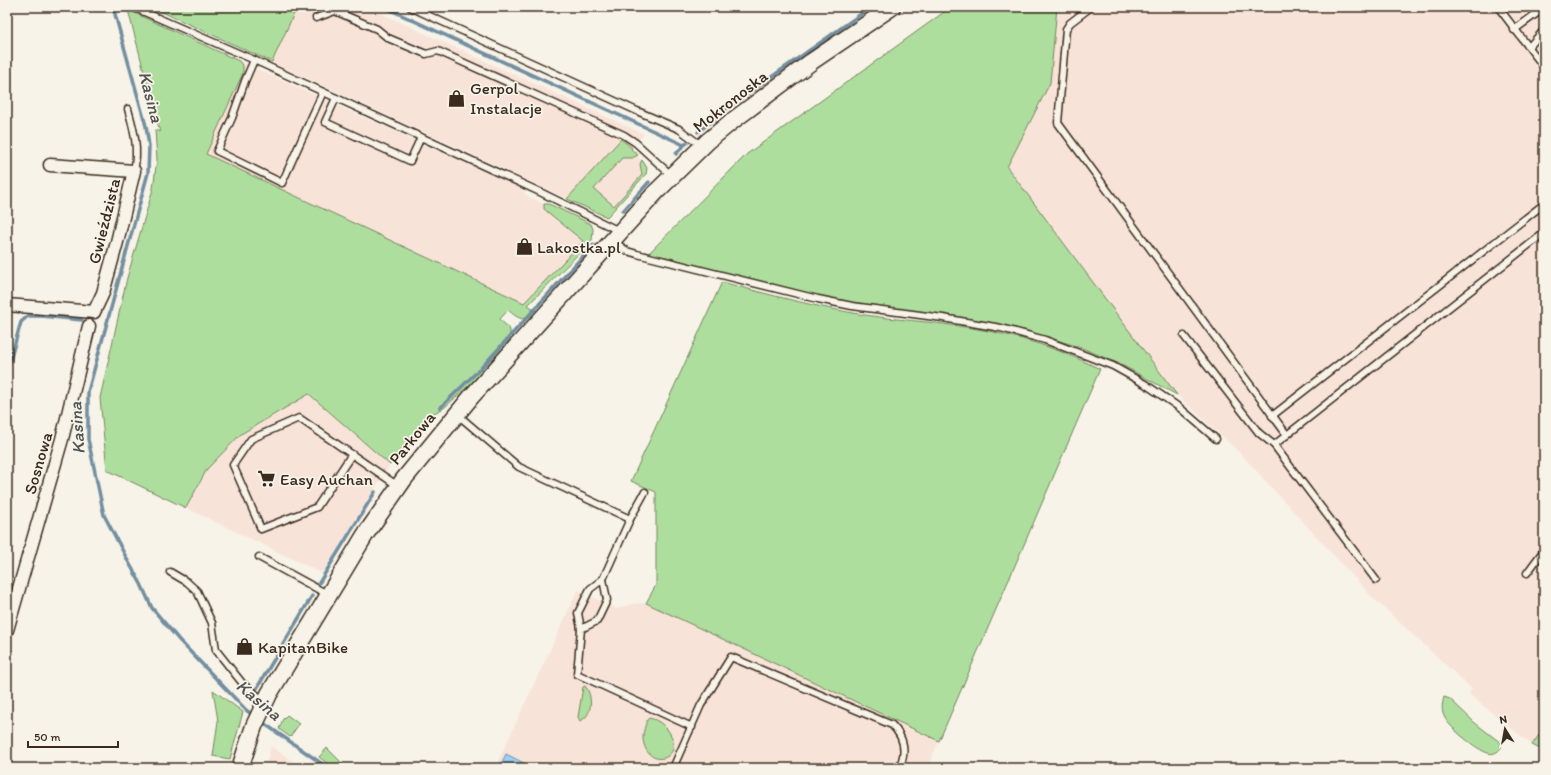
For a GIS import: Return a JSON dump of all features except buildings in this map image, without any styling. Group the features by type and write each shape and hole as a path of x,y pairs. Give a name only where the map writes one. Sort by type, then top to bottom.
{"main road":[{"name":"Mokronoska","path":"614,239 702,146 811,62 892,7"},
{"name":"Parkowa","path":"240,768 256,720 264,704 365,535 398,486 456,414 614,239"}],"street":[{"name":"Gwieździsta","path":"7,305 94,312 103,293 134,171 50,165"},
{"name":"Sosnowa","path":"7,630 62,439 89,326"}],"lane":[{"path":"133,7 254,60 540,192 614,239 627,251 818,299 852,306 943,318 1001,328 1045,340 1113,366 1145,384 1180,408 1216,439"},
{"path":"410,7 679,129 702,146"},
{"path":"1090,7 1070,23 1066,29 1058,123 1287,435"},
{"path":"1498,7 1514,30 1544,67"},
{"path":"1514,30 1544,8"},
{"path":"316,18 334,11 376,29 388,38 426,54 438,51 624,135 636,143 672,176"},
{"path":"1528,47 1544,30"},
{"path":"254,60 232,118 217,151 282,183 323,92"},
{"path":"336,98 325,122 410,161 421,137"},
{"path":"128,109 137,146 137,160 134,171"},
{"path":"1272,416 1544,204"},
{"path":"1274,445 1544,233"},
{"path":"1184,336 1259,433 1274,445 1376,580"},
{"path":"456,414 519,467 630,519"},
{"path":"352,454 316,507 261,529 233,465 252,439 299,418 352,454 398,486"},
{"path":"644,492 603,579 590,589 578,614 581,629 577,674 692,726"},
{"path":"1527,573 1544,550"},
{"path":"259,557 329,595"},
{"path":"170,572 187,582 197,591 212,623 216,650 243,684 264,704"},
{"path":"581,629 597,621 607,600 603,579"},
{"path":"673,768 701,705 731,656 892,725 899,732 904,751 900,768"}],"shaded area":[{"name":"Gerpol Instalacje","path":"270,7 367,7 644,134 631,149 646,164 646,174 607,217 250,52"},
{"path":"1057,7 1544,7 1544,728 1532,745 1469,694 1472,689 1373,598 1238,451 1177,395 1007,167 1050,83"},
{"path":"239,61 519,187 529,197 544,204 544,209 583,241 524,303 206,154 243,73 241,63"},
{"path":"309,394 390,465 322,573 186,508 207,469 241,434"},
{"path":"578,590 617,609 631,604 646,603 939,741 927,768 495,768"},
{"path":"271,746 302,768 265,768"}],"green space":[{"path":"151,7 297,7 272,62"},
{"path":"951,7 1057,7 1050,83 1007,167 1177,395 1120,364 1082,348 1025,330 977,321 887,310 805,295 667,257 648,254 747,154"},
{"path":"128,10 239,61 243,66 243,73 206,154 524,303 583,241 544,209 544,204 549,204 591,224 593,229 592,240 528,305 538,312 530,318 523,319 519,318 508,310 500,319 510,330 510,339 504,349 478,377 444,408 426,417 390,465 309,394 241,434 207,469 186,508 107,470 100,398 127,278 153,189 157,159 155,130 160,132"},
{"path":"621,139 638,155 632,158 622,158 594,189 614,206 642,175 640,164 642,160 647,168 646,174 607,217 567,199"},
{"path":"722,282 847,312 877,317 946,324 995,332 1048,347 1100,369 939,741 646,603 656,585 656,492 631,481"},
{"path":"585,686 588,690 590,705 587,715 580,721 578,717 583,687"},
{"path":"213,690 243,712 230,759 213,756 218,721"},
{"path":"1444,697 1450,699 1475,723 1501,743 1501,748 1497,752 1490,754 1477,748 1458,733 1444,716 1442,708"},
{"path":"287,715 299,724 290,737 279,729 283,719"},
{"path":"649,718 663,725 667,729 672,739 673,747 671,753 666,757 660,759 654,757 648,752 644,744 644,732 647,720"},
{"path":"1544,728 1544,751 1532,745"},
{"path":"327,748 347,768 333,768 319,757"}],"water":[{"path":"506,754 526,764 524,768 499,768"}],"waterway":[{"name":"Kasina","path":"113,7 146,126 149,146 148,173 88,392 88,439 104,515 141,584 152,608 179,640 246,710 253,715"},
{"path":"384,7 684,145 687,143"},
{"path":"698,132 730,106 871,7"},
{"path":"676,154 684,145"},
{"path":"623,211 649,182"},
{"path":"440,408 482,367 593,245"},
{"path":"7,371 21,322 28,316 82,320"},
{"path":"408,445 425,422"},
{"path":"319,583 375,492"},
{"path":"257,688 312,596"},
{"name":"Kasina","path":"262,722 328,768"}],"place":[{"name":"Gerpol Instalacje","path":"457,98"},
{"name":"Lakostka.pl","path":"524,247"},
{"name":"Easy Auchan","path":"267,479"},
{"name":"KapitanBike","path":"245,647"}]}
